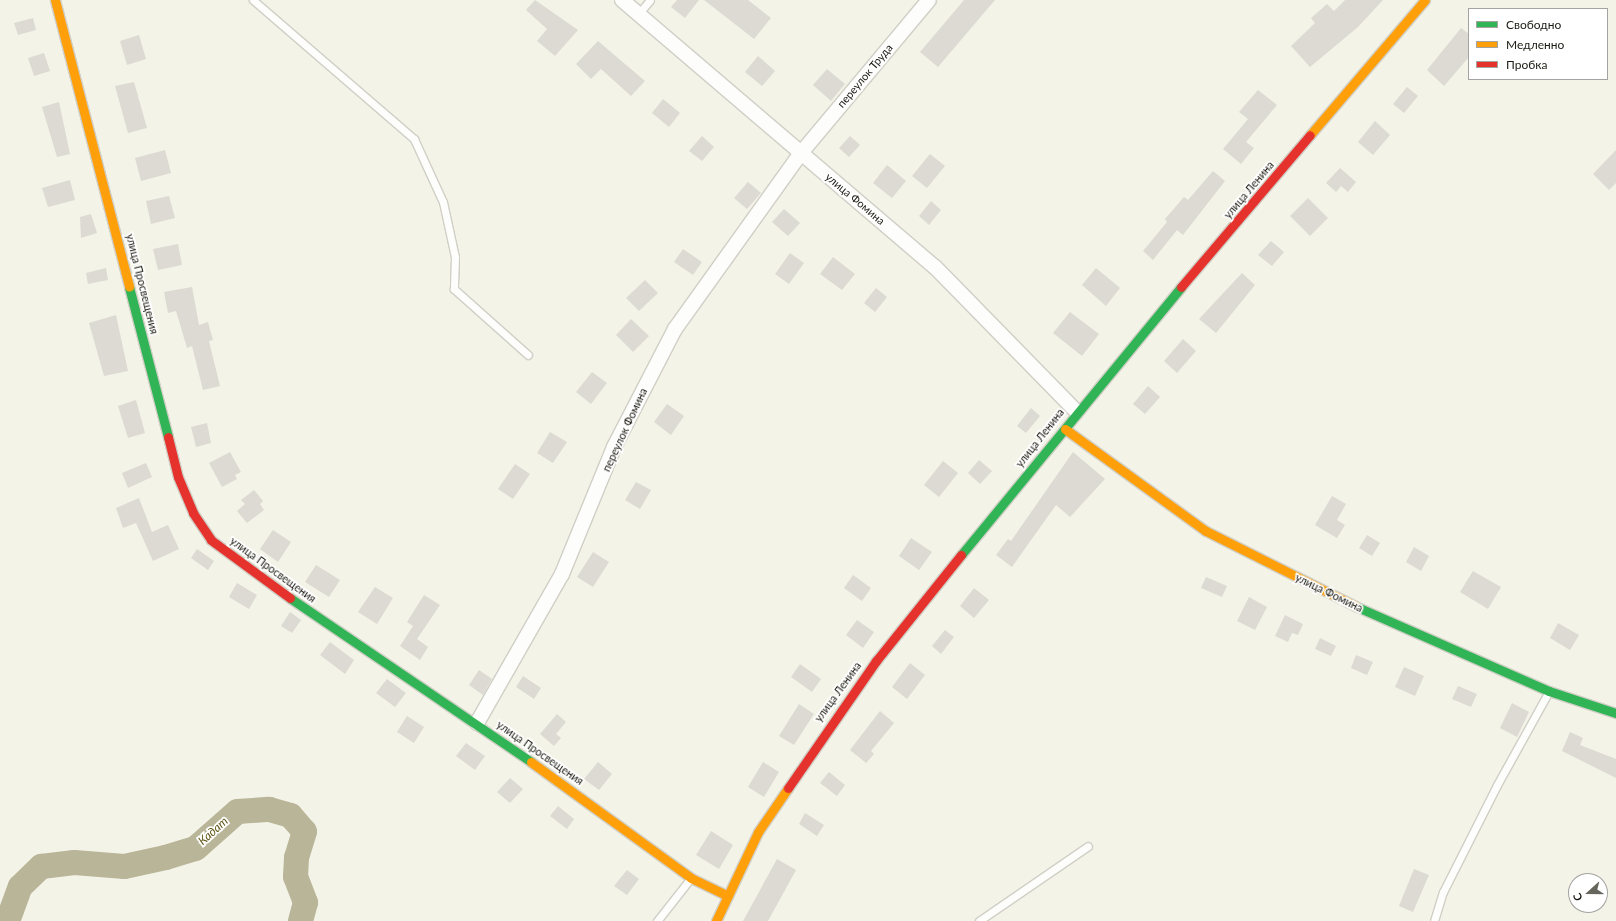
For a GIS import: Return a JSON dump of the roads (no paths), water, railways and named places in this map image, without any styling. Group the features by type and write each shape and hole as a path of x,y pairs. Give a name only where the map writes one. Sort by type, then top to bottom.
{"street":[{"name":"улица Просвещения","path":"55,0 174,465 193,513 211,540 241,565 477,723 691,878 728,896"},
{"name":"улица Фомина","path":"622,0 935,267 1076,412"},
{"name":"переулок Труда","path":"801,153 929,0"},
{"name":"улица Ленина","path":"716,921 758,832 876,661 1065,429 1076,412 1425,0"},
{"name":"переулок Фомина","path":"477,723 562,574 614,447 675,329 801,153"},
{"name":"улица Фомина","path":"1065,429 1206,531 1375,616 1549,691 1616,713"}],"lane":[{"path":"253,0 414,139 443,202 456,257 454,289 528,354"},
{"path":"638,14 650,0"},
{"path":"1434,921 1443,892 1493,791 1549,691"},
{"path":"979,921 1088,846"},
{"path":"657,921 691,878"}],"waterway":[{"name":"Кадат","path":"7,921 20,886 41,866 74,862 124,866 165,857 195,848 237,811 269,809 290,815 304,831 296,857 295,876 305,902 300,921"}]}
